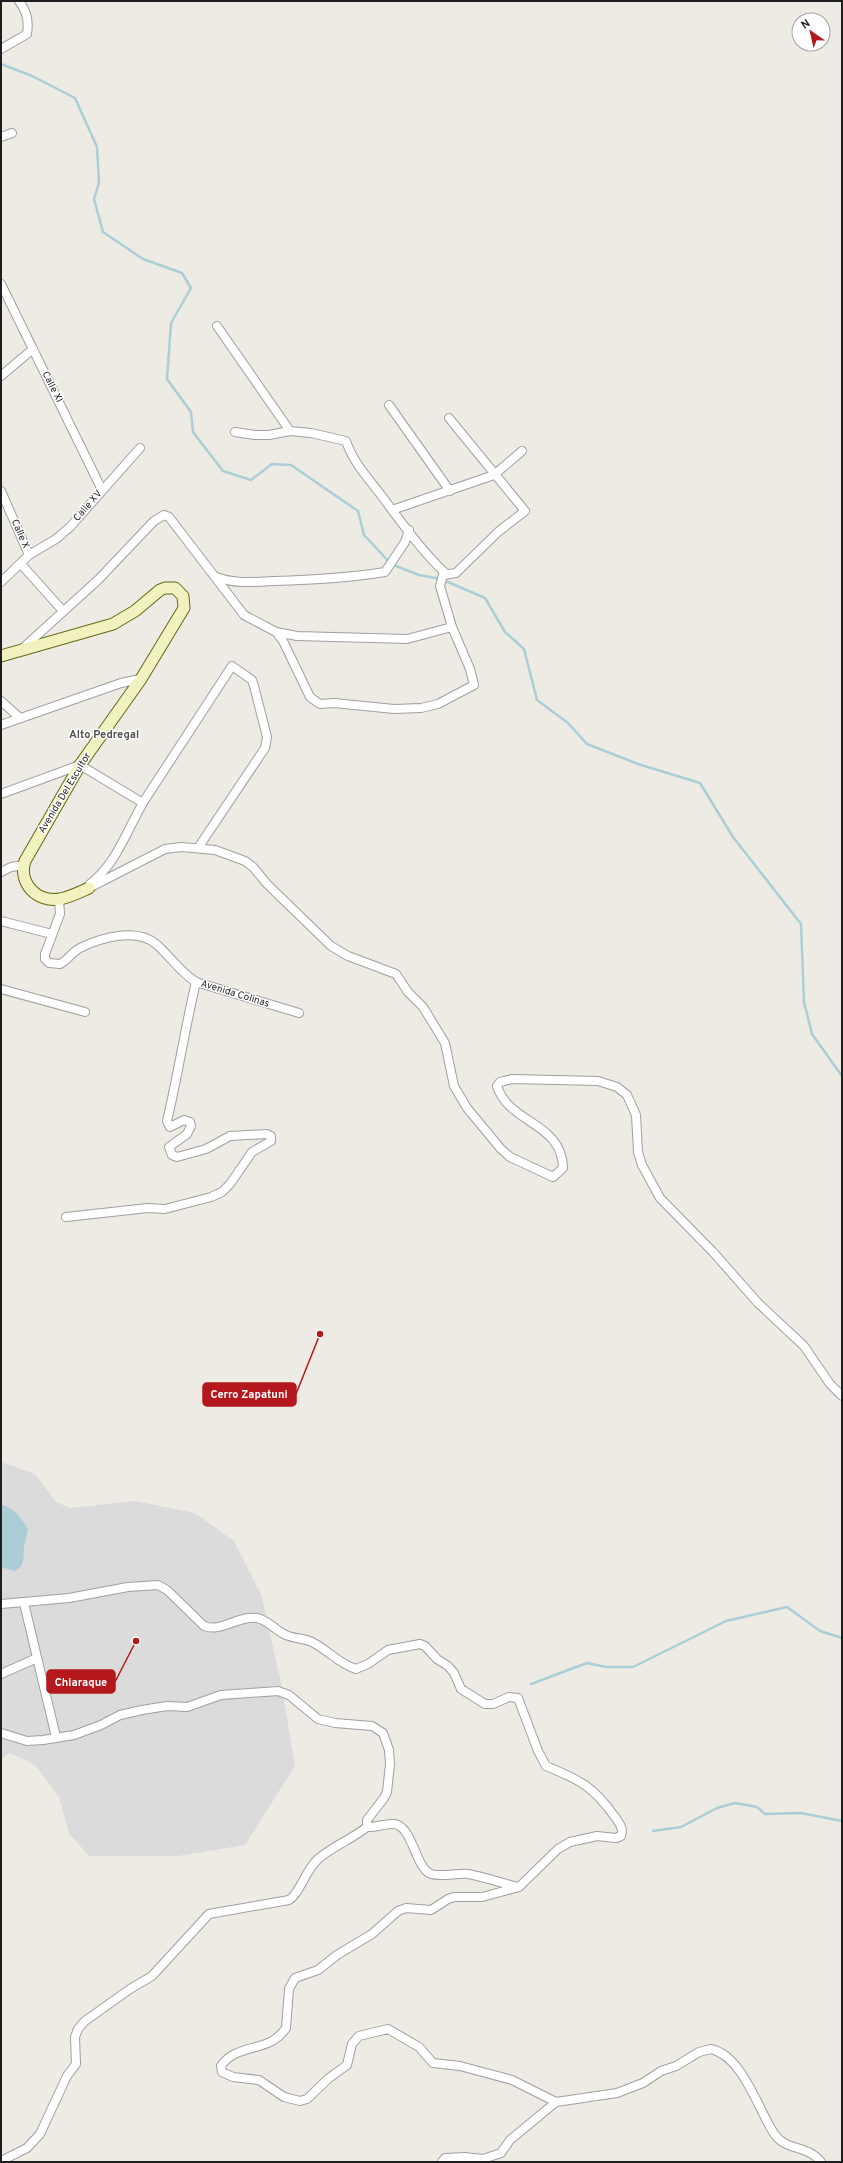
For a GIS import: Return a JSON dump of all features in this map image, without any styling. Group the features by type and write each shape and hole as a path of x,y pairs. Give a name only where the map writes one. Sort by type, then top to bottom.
{"street":[{"path":"1,49 27,34 29,23 25,9 19,1"},
{"path":"1,137 12,133"},
{"name":"Calle XI","path":"1,284 102,490"},
{"path":"217,326 290,431"},
{"path":"1,376 32,349"},
{"path":"389,405 450,491"},
{"path":"444,574 456,573 498,532 525,511 494,476 449,418"},
{"path":"235,432 269,436 290,431 311,433 346,441 350,454 392,510 444,574"},
{"name":"Calle XV","path":"21,564 29,555 56,539 70,527 140,448"},
{"path":"392,510 494,476 522,451"},
{"name":"Calle X","path":"1,491 29,555"},
{"path":"22,649 99,579 154,521 164,515 169,517 244,615 276,632 297,636 407,638 452,627"},
{"path":"216,577 225,580 248,582 314,580 370,575 385,572 405,542 409,530"},
{"path":"1,582 21,564 63,612"},
{"path":"276,632 283,641 310,697 320,704 334,703 394,709 433,706 474,685 470,669 452,627 440,586 444,574"},
{"name":"Avenida Del Escultor","path":"1,656 113,624 136,611 160,590 165,588 176,588 183,596 184,608 141,680 80,765 24,864"},
{"path":"85,890 101,876 125,840 143,803 232,666 252,680 267,737 265,748 198,848"},
{"path":"1,725 121,683 141,680"},
{"path":"1,701 20,718"},
{"path":"1,794 80,765 143,803"},
{"path":"1,872 11,867 24,864 25,879 31,890 43,897 59,899 85,890 166,849 174,847 198,848 226,853 245,861 331,946 348,956 396,974 408,992 422,1007 445,1043 454,1086 467,1108 488,1134 510,1156 553,1177 564,1168 560,1148 543,1129 507,1104 496,1086 500,1082 521,1079 562,1082 598,1081 618,1087 627,1094 636,1115 638,1152 642,1165 660,1198 713,1252 758,1303 804,1346 830,1384 842,1396"},
{"name":"Avenida Colinas","path":"59,899 60,914 52,934 45,959 49,963 60,964 79,948 115,936 139,935 156,944 188,977 196,982 299,1013"},
{"path":"1,921 52,934"},
{"path":"66,1217 148,1208 165,1209 211,1197 222,1192 230,1184 252,1152 271,1141 271,1136 267,1134 230,1136 206,1149 177,1157 172,1155 169,1147 187,1134 191,1126 190,1122 184,1120 170,1127 167,1121 196,982"},
{"path":"1,989 85,1012"},
{"path":"1,1604 69,1598 128,1587 158,1585 167,1590 204,1626 209,1628 236,1620 258,1618 286,1636 306,1639 325,1649 338,1660 356,1668 368,1664 388,1650 420,1644 426,1646 437,1659 448,1666 461,1689 485,1704 492,1704 509,1697 518,1698 538,1751 546,1766 577,1779 601,1797 621,1825 623,1832 621,1836 616,1838 597,1836 570,1842 558,1849 519,1887 482,1897 454,1897 448,1899 431,1910 406,1908 398,1911 372,1934 337,1955 318,1970 295,1978 289,1989 286,2028 283,2033 272,2042 231,2056 224,2062 220,2070 227,2075 234,2077 259,2080 284,2097 300,2101 307,2099 329,2078 347,2065 352,2044 359,2036 388,2029 419,2047 433,2063 438,2065 460,2066 512,2080 556,2102"},
{"path":"24,1602 56,1737"},
{"path":"1,1674 37,1658"},
{"path":"1,1733 27,1741 43,1740 74,1735 101,1725 120,1715 142,1710 167,1706 187,1707 221,1695 278,1691 289,1695 318,1719 335,1723 372,1726 383,1733 389,1750 388,1782 384,1798 367,1820 367,1827"},
{"path":"1,2161 27,2148 40,2134 67,2076 76,2064 74,2037 78,2028 85,2020 130,1989 152,1976 208,1914 289,1900 297,1892 301,1880 317,1860 367,1827 375,1828 394,1824 400,1826 410,1840 424,1868 432,1874 466,1874 519,1887"},
{"path":"442,2162 445,2158 458,2157 483,2159 501,2153 510,2140 556,2102 617,2092 643,2083 661,2071 676,2066 699,2052 711,2049 727,2057 736,2068 755,2095 766,2120 778,2139 784,2144 808,2150 821,2162"}],"shaded area":[{"path":"1,1462 35,1474 56,1502 70,1508 135,1501 195,1513 234,1541 261,1594 282,1687 295,1766 245,1845 178,1856 89,1856 69,1833 59,1797 35,1765 10,1753 1,1759"}],"water":[{"path":"1,1505 14,1511 28,1529 24,1544 22,1565 14,1571 1,1567"}],"waterway":[{"path":"1,64 32,76 75,98 97,147 99,183 94,199 103,232 143,259 182,273 191,288 171,323 167,379 191,412 193,432 223,471 251,480 272,464 291,465 358,511 364,535 391,564 419,575 441,579 485,598 505,632 524,649 537,700 568,723 587,744 638,764 700,783 733,837 801,924 804,1002 812,1034 842,1076"},
{"path":"531,1684 587,1663 606,1667 633,1667 726,1621 787,1607 820,1631 842,1638"},
{"path":"653,1831 681,1827 717,1808 735,1803 757,1807 765,1814 801,1813 842,1821"}],"place":[{"name":"Cerro Zapatuni","path":"320,1334"},
{"name":"Chiaraque","path":"136,1641"}],"district":[{"name":"Alto Pedregal","path":"104,735"}]}
